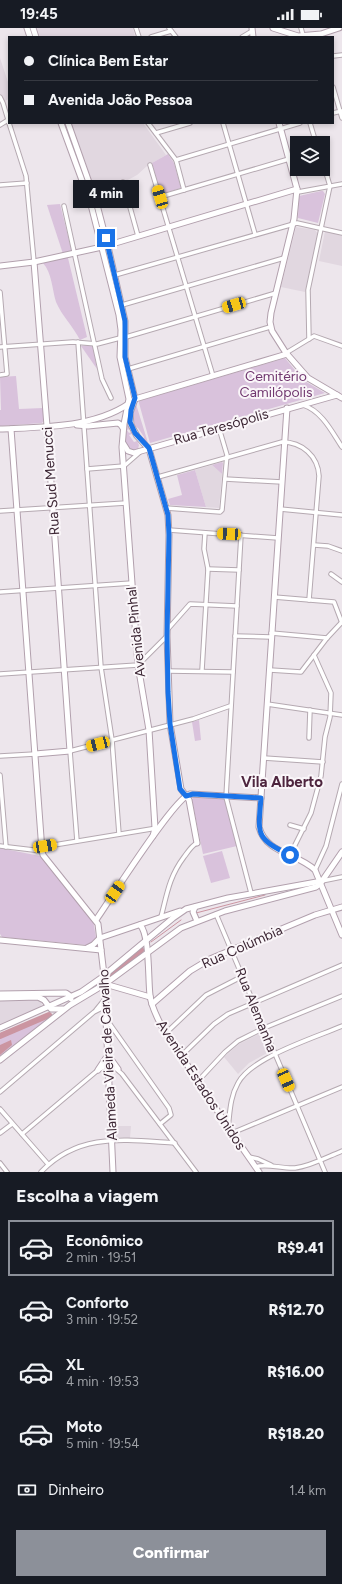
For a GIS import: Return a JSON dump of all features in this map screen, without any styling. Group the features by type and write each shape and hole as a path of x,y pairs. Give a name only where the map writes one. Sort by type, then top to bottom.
{"main road":[{"path":"273,28 294,35 303,36 321,35 332,29 339,28"},
{"path":"61,124 115,275 126,328 123,338"},
{"path":"68,124 95,200 120,315 125,357 135,399 131,410 130,419 132,428 141,445 140,451 134,453 130,452 125,447 123,442"},
{"path":"280,126 298,190 293,224 270,318 270,327 278,343 305,375 342,398"},
{"path":"0,266 34,262 74,254 298,190"},
{"name":"Rua Sud Menucci","path":"34,262 70,751"},
{"name":"Avenida Pinhal","path":"96,920 157,828 154,818 149,730 138,664 126,503 123,428 129,397 120,357 123,338"},
{"path":"84,423 112,414 128,406 135,399 287,354"},
{"path":"326,397 328,390"},
{"name":"Rua Teresópolis","path":"140,451 300,404 337,395"},
{"path":"287,408 259,827 262,837 271,846 308,864 315,870 342,935"},
{"path":"112,414 113,424"},
{"path":"0,429 84,423 119,423 123,428"},
{"path":"11,429 43,855 96,920"},
{"path":"138,438 149,448 166,508 169,530 167,633 170,724 180,789 189,802 196,844"},
{"path":"35,754 70,751"},
{"path":"157,828 186,796 190,794 261,798"},
{"path":"154,818 156,821 168,816"},
{"path":"0,1060 64,1009 105,984 175,931 216,914 316,887 340,857 342,852"},
{"path":"87,948 93,945 100,938 186,909 251,893 320,882"},
{"path":"268,890 270,895 269,899"},
{"path":"195,907 193,912 197,921"},
{"name":"Rua Colúmbia","path":"152,1004 196,967 210,959 330,909 342,907"},
{"path":"0,1028 47,1004 70,997 84,990 186,909"},
{"name":"Alameda Vieira de Carvalho","path":"96,920 100,938 105,984 114,1172"},
{"name":"Avenida Estados Unidos","path":"140,925 146,940 150,997 152,1004 166,1033 257,1170"},
{"path":"0,940 101,950"},
{"path":"105,984 150,997"},
{"path":"47,1004 49,997 58,993"},
{"path":"0,994 66,993 70,997 70,1005"},
{"path":"0,998 36,997 54,1010 64,1009"},
{"path":"98,1070 108,1055 118,1069"}],"street":[{"path":"301,28 303,36"},
{"path":"154,36 170,30"},
{"path":"243,36 252,30"},
{"path":"334,90 342,118"},
{"name":"Rua Sud Menucci","path":"0,98 8,119"},
{"name":"Rua Sud Menucci","path":"10,124 27,183 34,262"},
{"path":"149,124 176,160 184,190"},
{"path":"156,133 187,124"},
{"path":"223,124 255,234"},
{"path":"176,160 280,126 293,124"},
{"path":"310,124 314,136"},
{"path":"160,197 289,159"},
{"path":"150,165 213,376"},
{"path":"309,339 308,290 330,186 327,176"},
{"path":"123,182 138,236"},
{"path":"0,186 27,183"},
{"path":"298,190 302,192 342,184"},
{"path":"64,206 102,379 111,398"},
{"path":"115,275 297,223 342,233"},
{"path":"122,306 284,258"},
{"path":"0,292 2,347 7,374 0,375"},
{"path":"2,347 78,342 94,344 123,338 276,293"},
{"path":"128,369 270,327"},
{"path":"287,354 309,339 316,337 342,346"},
{"path":"78,342 101,667 112,740 118,834"},
{"path":"311,408 313,401"},
{"path":"300,404 311,408 325,421 342,447"},
{"path":"166,508 222,511 227,455 219,428"},
{"path":"158,477 284,442 294,443 305,449 312,456 317,465 319,476 310,600"},
{"path":"87,468 124,466 140,451"},
{"path":"225,479 282,482"},
{"path":"0,511 126,503"},
{"path":"280,509 342,515"},
{"path":"169,530 278,538"},
{"path":"202,670 208,569 204,549 205,533"},
{"path":"241,535 230,706 230,735 226,797 251,893"},
{"path":"314,545 328,546 342,551"},
{"path":"208,569 239,570"},
{"path":"331,574 342,582"},
{"path":"0,592 132,584"},
{"path":"270,670 300,672 342,622 334,602 274,597"},
{"path":"0,674 138,664 167,633 189,604 237,606"},
{"path":"235,636 271,635 327,638"},
{"path":"290,855 311,813 321,776 325,737 331,714 331,692 314,655"},
{"path":"168,671 202,670 233,672"},
{"path":"267,704 342,715"},
{"path":"70,751 197,718 230,706"},
{"path":"309,738 310,710"},
{"name":"Rua Sud Menucci","path":"70,751 77,841"},
{"path":"0,756 35,754"},
{"path":"264,758 323,762"},
{"path":"0,775 6,847"},
{"path":"315,870 326,846 342,784"},
{"path":"290,825 304,829"},
{"path":"0,846 42,849 77,841 157,828"},
{"path":"161,917 175,869 191,847 196,844"},
{"path":"320,882 342,877"},
{"name":"Rua Alemanha","path":"216,914 325,1172"},
{"path":"181,1056 222,1018 235,1010 342,965"},
{"path":"166,1033 206,996 243,976"},
{"path":"198,1081 232,1046 249,1035 342,996"},
{"path":"0,1092 94,1012 106,998"},
{"path":"94,1012 106,1006"},
{"path":"106,1020 170,1108 171,1115 160,1124"},
{"path":"228,1128 230,1102 240,1080 251,1067 264,1059 342,1026"},
{"path":"22,1134 98,1070 109,1065 118,1069 196,1172"},
{"path":"232,1134 342,1087"},
{"path":"0,1109 48,1164"},
{"path":"0,1133 12,1124"},
{"path":"41,1172 48,1164 79,1147 90,1143 112,1140 175,1143"},
{"path":"257,1170 263,1165 282,1169 297,1168 342,1151"},
{"path":"249,1157 258,1159 274,1167"},
{"path":"0,1164 7,1172"}],"shaded area":[{"path":"37,28 133,28 135,36 40,36"},
{"path":"0,58 8,82 8,100 5,101 0,94"},
{"path":"71,124 144,124 166,155 126,181 106,188 104,183 94,187"},
{"path":"296,227 315,230 318,234 305,292 281,287"},
{"path":"325,231 342,236 342,266 319,261"},
{"path":"212,465 222,474 219,508 206,507 195,470"},
{"path":"36,999 42,1004 40,1008 0,1025 0,1000"},
{"path":"261,1033 264,1037 269,1052 249,1063 238,1074 224,1057 239,1044"},
{"path":"11,1040 12,1045 0,1055 0,1045"},
{"path":"114,1126 131,1126 130,1138 116,1137"}],"green space":[{"path":"168,154 174,163 181,188 162,194 160,193 152,163"},
{"path":"321,191 325,194 318,223 298,218 299,196"},
{"path":"60,204 72,252 63,254 47,205"},
{"path":"66,257 68,258 87,337 80,340 56,302 50,276 43,263"},
{"path":"90,345 93,347 97,369 81,346"},
{"name":"Cemitério Camilópolis","path":"285,358 303,380 325,393 150,443 139,401"},
{"path":"16,376 19,409 43,408 45,419 42,423 0,426 0,377"},
{"path":"136,404 148,444 143,440 144,437 138,428 134,426 132,415"},
{"path":"128,415 130,429 127,430 129,433 131,432 132,434 129,435 134,442 137,441 139,445 138,449 134,451 129,450 125,439 126,416"},
{"path":"223,463 222,474 212,465"},
{"path":"195,470 206,507 170,505 168,499 182,495 177,475"},
{"path":"199,720 201,740 195,741 192,722"},
{"path":"193,797 225,799 237,846 203,854 192,800"},
{"path":"0,848 40,856 93,920 96,938 91,944 87,945 2,937 0,934"},
{"path":"222,851 230,878 211,883 203,856"},
{"path":"49,1017 50,1018 0,1057 0,1038"}],"waterway":[{"path":"196,913 265,895"},
{"path":"151,942 181,920"},
{"path":"109,976 141,950"},
{"path":"0,1036 49,1015"}],"district":[{"name":"Vila Alberto","path":"282,782"}],"route":[{"path":"106,238 126,328 125,357 135,398 131,410 130,422 138,438 149,448 168,515 168,692 170,724 180,789 186,796 188,794 193,794 261,798 259,827 262,837 271,846 290,855"}]}
